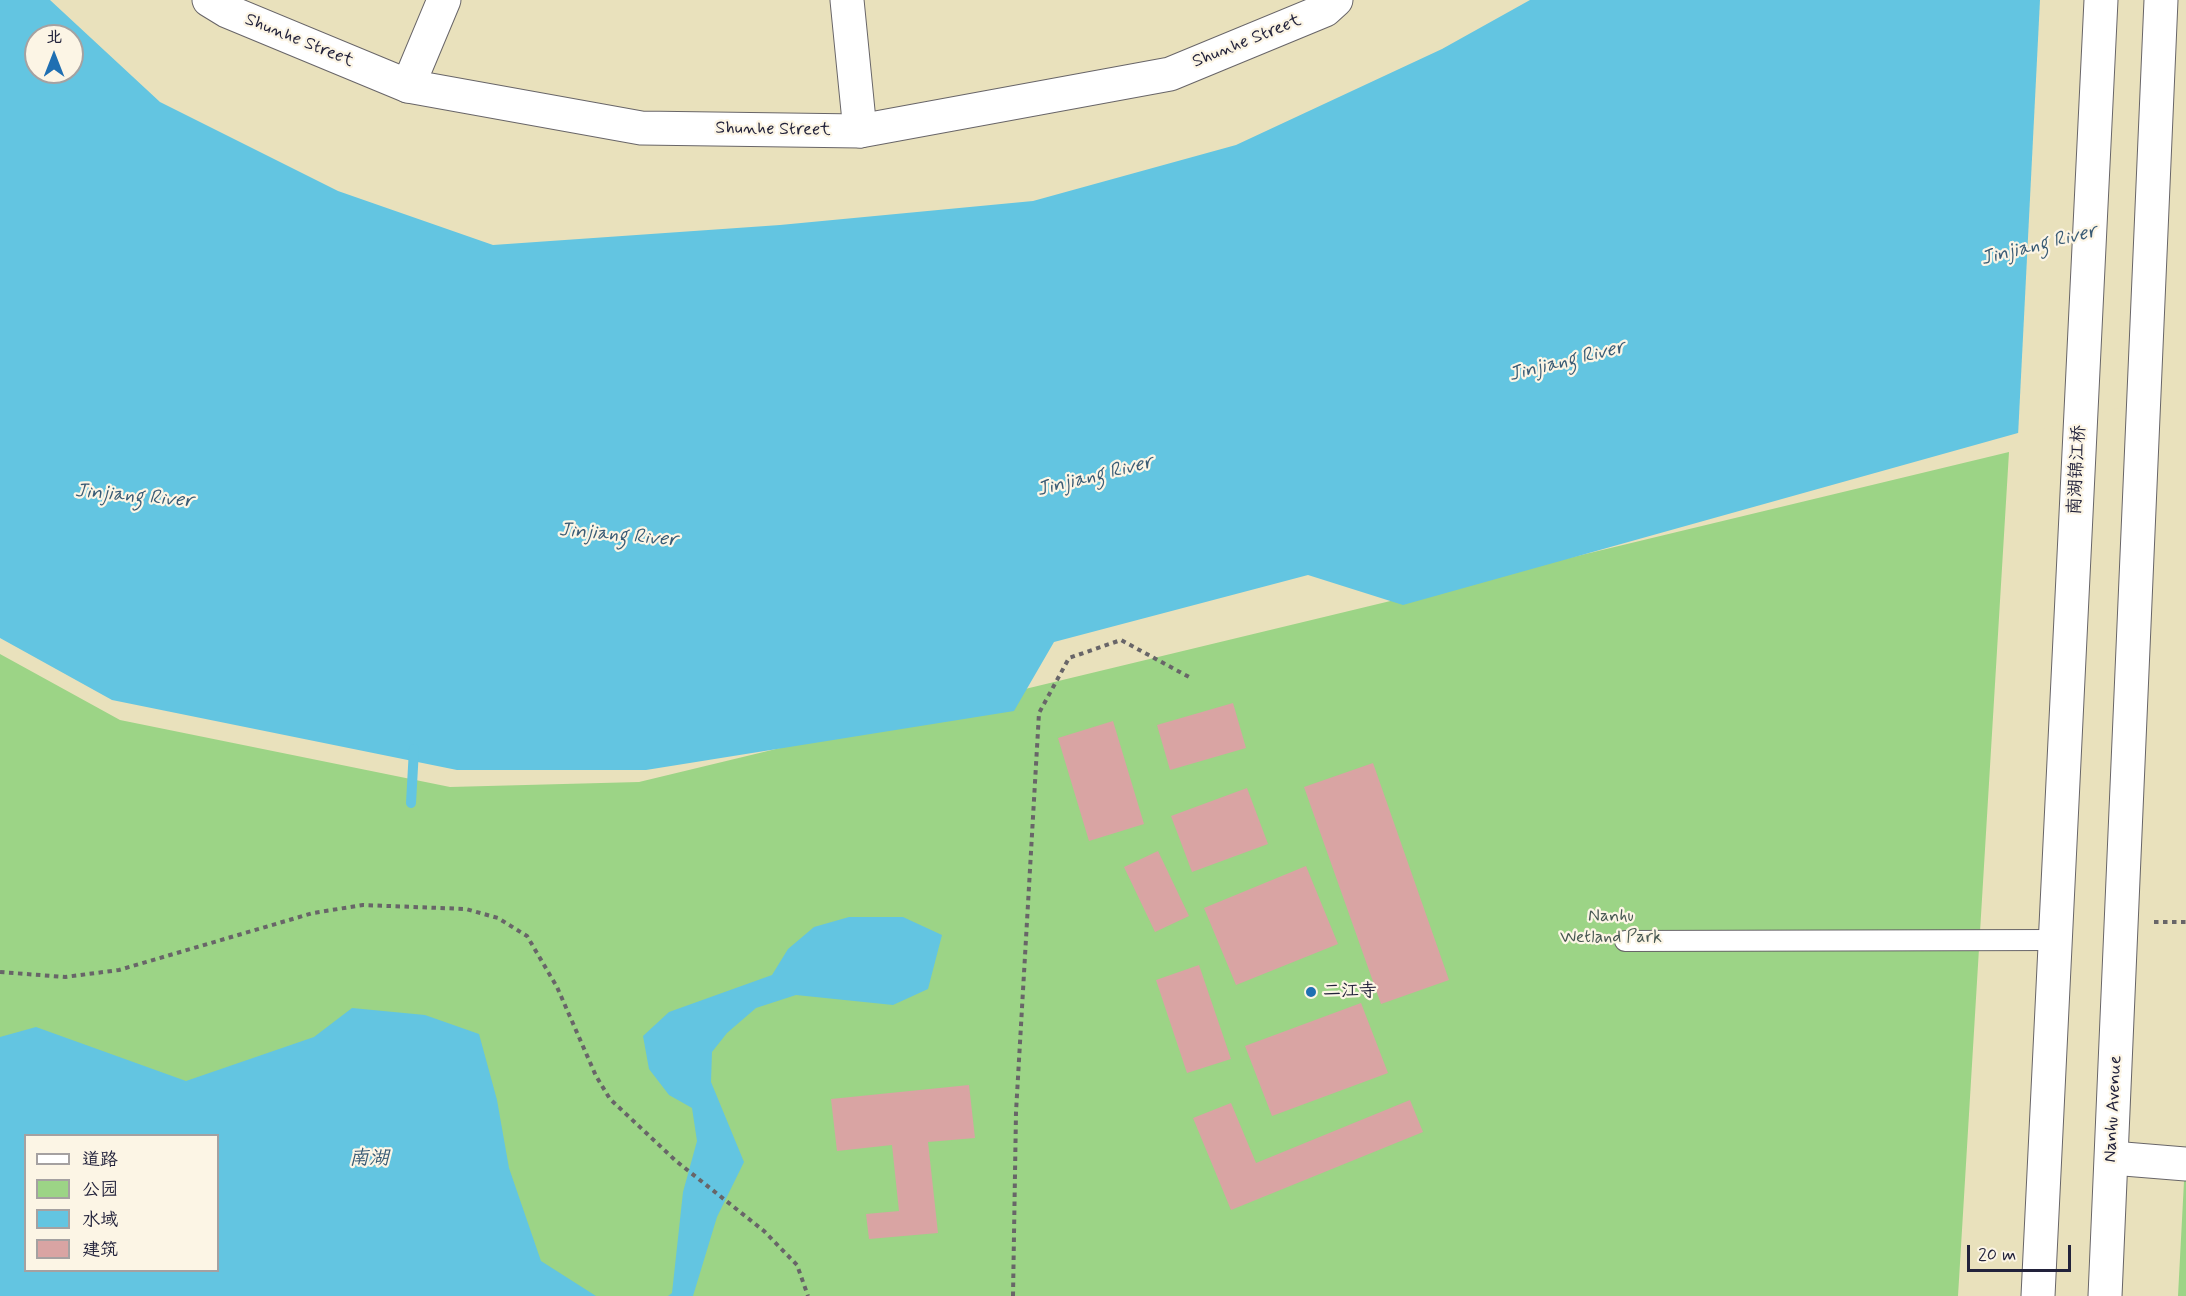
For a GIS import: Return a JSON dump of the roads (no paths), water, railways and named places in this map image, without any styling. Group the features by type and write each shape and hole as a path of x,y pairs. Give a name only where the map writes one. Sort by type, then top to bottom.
{"main road":[{"name":"Shunhe Street","path":"209,0 227,11 408,86 641,128 860,131 1170,74 1325,10 1336,0"},
{"path":"408,86 444,0"},
{"path":"847,0 860,131"},
{"name":"南湖锦江桥","path":"2055,940 2102,0"},
{"name":"Nanhu Avenue","path":"2105,1296 2161,0"},
{"path":"2038,1296 2055,940"},
{"path":"2112,1158 2186,1164"}],"lane":[{"path":"1625,941 2055,940"}],"water":[{"name":"Jinjiang River","path":"0,0 50,0 76,24 24,24 24,84 84,84 84,32 160,102 338,191 493,245 780,225 1033,201 1236,145 1442,49 1530,0 2186,0 2186,386 1403,605 1308,575 1054,642 1014,711 646,770 457,770 112,700 0,638"},
{"path":"849,917 903,917 942,935 928,989 893,1005 796,995 756,1008 727,1033 712,1052 711,1082 744,1162 717,1217 693,1296 668,1296 672,1293 683,1192 697,1141 692,1108 669,1095 649,1069 643,1036 669,1012 772,975 788,949 814,927"},
{"name":"南湖","path":"352,1008 425,1015 479,1034 497,1100 509,1168 541,1261 596,1296 0,1296 0,1037 36,1027 186,1081 314,1037"}],"waterway":[{"path":"411,803 414,749"}],"place":[{"name":"二江寺","path":"1311,992"}],"park label":[{"name":"Nanhu Wetland Park","path":"1611,927"}]}
